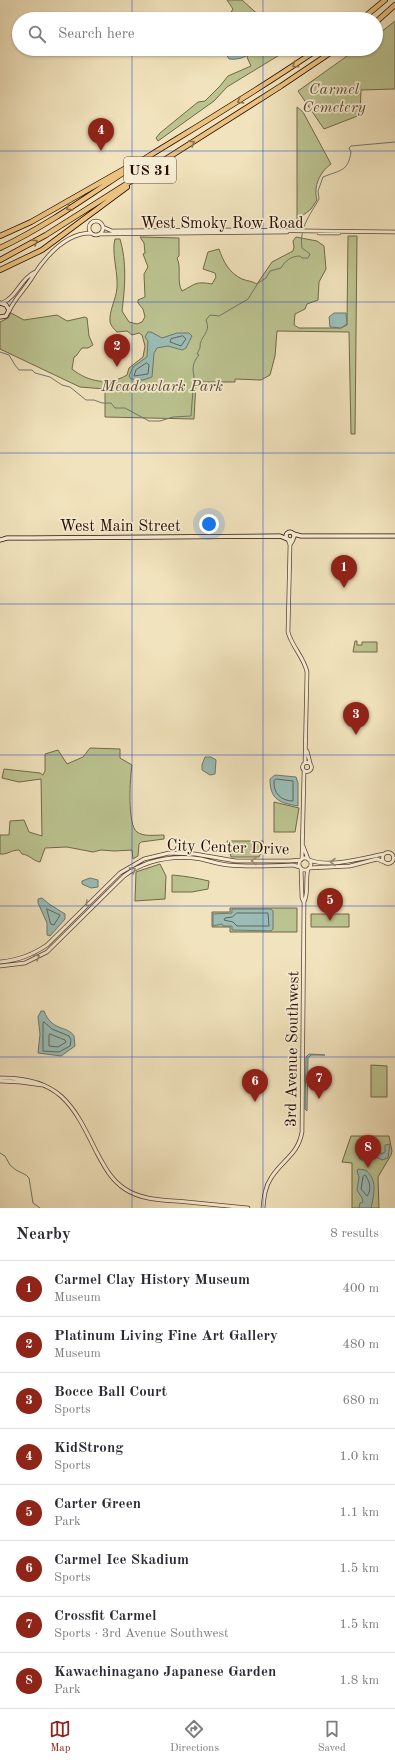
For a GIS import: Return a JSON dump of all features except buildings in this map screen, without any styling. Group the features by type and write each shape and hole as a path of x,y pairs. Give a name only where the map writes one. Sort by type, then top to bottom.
{"highway":[{"path":"370,12 385,0"},
{"path":"383,16 395,5"},
{"name":"US 31","path":"0,248 40,227 259,89 308,56"},
{"name":"US 31","path":"0,260 46,235 281,86 326,56"},
{"path":"0,236 27,224 136,162 149,157"},
{"path":"0,271 51,244 133,183 138,176"}],"main road":[{"path":"1,303 8,306 7,315 1,317"},
{"path":"287,539 288,533 291,532 301,536 395,536"},
{"name":"West Main Street","path":"0,540 7,538 280,536 288,533"},
{"path":"293,539 294,534"},
{"name":"West Main Street","path":"0,536 7,538"},
{"name":"West Main Street","path":"280,536 287,539 293,539"},
{"path":"293,539 301,536"}],"street":[{"path":"8,312 35,272 55,248 77,236 88,227 92,221 97,220 102,223 102,231 99,234 95,235 91,233 77,236"},
{"path":"88,227 91,233"},
{"name":"West Smoky Row Road","path":"103,227 109,231 395,232"},
{"name":"West Smoky Row Road","path":"99,234 297,231"},
{"path":"1,303 10,300 22,283 35,272"},
{"path":"287,539 290,545"},
{"path":"293,539 290,545 288,618 290,638 306,666 307,672 305,763 302,767 306,772"},
{"path":"303,846 309,860 310,865 308,868 300,867 299,862 301,859 303,846 304,780 306,772 311,768 306,743"},
{"path":"305,763 310,764"},
{"path":"389,852 394,855 394,861 387,863 384,862 382,857 384,854 389,852"},
{"name":"City Center Drive","path":"0,962 22,959 38,952 120,873 144,858 174,853 200,854 236,861 289,862 301,859"},
{"name":"City Center Drive","path":"309,860 318,862 349,862 384,854"},
{"name":"City Center Drive","path":"0,966 25,963 47,952 121,878 148,862 169,858 190,858 236,866 293,865 300,867"},
{"path":"301,859 309,860"},
{"name":"City Center Drive","path":"308,868 350,866 377,859 384,862"},
{"name":"3rd Avenue Southwest","path":"300,867 302,898 304,902"},
{"name":"3rd Avenue Southwest","path":"263,1208 265,1191 268,1182 276,1171 293,1154 298,1145 302,1132 304,902 306,898 306,876 308,868"},
{"path":"0,1078 36,1081 58,1093 72,1106 79,1116 106,1170 116,1182 127,1190 148,1198 248,1208"},
{"path":"0,1081 20,1082 44,1086"}],"green space":[{"path":"227,0 242,0 255,12 231,12 233,9"},
{"name":"Carmel Cemetery","path":"395,21 395,89 361,90 360,115 324,129 298,91 347,56 383,56 383,30"},
{"path":"278,56 227,87 214,101 158,141 156,138 160,133 198,102 205,101 228,76 251,66 247,57"},
{"path":"297,107 303,112 331,164 327,167 318,180 316,190 317,200 311,209 297,220"},
{"name":"Meadowlark Park","path":"348,236 357,236 355,434 351,434 349,332 277,331 275,356 270,375 261,380 235,379 235,382 196,382 194,419 105,417 105,389 80,387 0,349 0,322 8,318 11,313 24,320 57,315 67,321 85,317 87,318 89,336 93,345 88,348 82,348 74,357 72,369 85,377 99,381 113,381 127,375 129,368 143,357 145,346 142,335 139,333 132,335 127,331 117,332 110,322 117,288 114,244 115,239 120,239 124,257 125,284 122,311 129,322 137,324 142,322 145,317 138,300 145,297 144,274 148,267 143,254 145,253 144,243 140,237 179,238 179,256 177,258 179,266 179,283 182,291 199,283 212,284 216,277 215,273 203,269 208,252 219,249 222,258 233,273 242,279 257,284 272,262 293,251 293,241 296,237 317,241 324,246 326,269 319,282 318,300 307,304 305,309 295,314 294,325 299,328 341,328 347,325"},
{"path":"355,641 357,641 357,645 362,645 362,642 377,642 377,652 353,652"},
{"path":"90,748 120,749 120,758 132,765 130,811 134,828 137,832 143,835 164,835 164,839 141,842 139,844 138,856 133,859 132,850 101,850 93,852 67,847 45,848 40,862 22,854 19,850 0,854 0,835 9,835 10,821 24,820 29,832 42,836 41,779 19,782 2,778 4,769 40,773 43,775 45,771 45,754 58,750 67,764 83,757"},
{"path":"274,802 299,808 295,832 274,832"},
{"path":"227,841 263,841 263,848 259,857 231,857"},
{"path":"160,864 166,876 165,899 135,901 136,872"},
{"path":"172,875 209,881 208,889 192,892 172,892"},
{"path":"230,908 297,908 297,932 230,932 230,927 212,927 212,912 230,912"},
{"path":"311,914 349,914 349,927 311,927"},
{"path":"371,1065 387,1066 387,1097 371,1097"},
{"path":"351,1136 389,1136 392,1151 391,1155 378,1177 379,1208 352,1208 352,1163 342,1162"}],"water":[{"path":"227,56 245,56 240,58 229,59"},
{"path":"334,313 346,313 347,324 341,328 330,327 329,317"},
{"path":"148,332 162,338 177,333 189,333 192,336 186,348 182,350 168,346 157,348 154,353 152,377 143,380 131,379 129,376 133,367 147,357 148,341 145,337"},
{"path":"205,757 211,757 216,760 215,774 210,775 202,770"},
{"path":"275,775 296,777 298,783 298,806 281,802 274,796 270,786 270,779"},
{"path":"90,878 98,880 98,887 91,888 82,884 82,881"},
{"path":"42,898 65,914 65,919 50,936 47,935 47,923 38,903 38,899"},
{"path":"232,909 271,909 273,911 273,929 271,931 232,930 232,926 223,926 222,924 213,926 213,914 232,913"},
{"path":"41,1011 44,1011 47,1018 51,1022 67,1030 74,1036 75,1046 61,1056 38,1053 40,1034 38,1017"},
{"path":"309,1054 325,1055 311,1055 308,1058 307,1111 305,1109 306,1057"},
{"path":"371,1143 378,1146 381,1154 385,1152 385,1145 390,1144 388,1158 382,1160 376,1157 369,1160 361,1160 359,1158 364,1147 368,1148 370,1151"},
{"path":"358,1169 365,1170 372,1177 374,1192 371,1208 359,1208 360,1203 363,1202 357,1190 359,1177 357,1171"}],"waterway":[{"path":"0,352 9,355 19,370 32,370 35,373 50,377 62,385 70,387 86,400 111,403 115,408 125,408 149,421 160,421 173,417 191,416 194,376 193,370 195,360 199,355 197,354 200,348 201,340 207,328 206,320 210,315 219,316 248,299 258,283 266,278 270,271 281,268 289,259 297,256 308,258 310,254 302,248 302,234 306,222 319,199 318,191 323,177 345,167 350,159 351,152 349,148 351,146 395,142"},
{"path":"0,1153 5,1156 10,1165 29,1178 33,1203 40,1208"}],"place":[{"name":"KidStrong","path":"101,151"},
{"name":"Platinum Living Fine Art Gallery","path":"117,367"},
{"name":"Carmel Clay History Museum","path":"344,588"},
{"name":"Bocce Ball Court","path":"356,735"},
{"name":"Carter Green","path":"330,921"},
{"name":"Crossfit Carmel","path":"319,1099"},
{"name":"Carmel Ice Skadium","path":"255,1102"},
{"name":"Kawachinagano Japanese Garden","path":"368,1168"}]}
